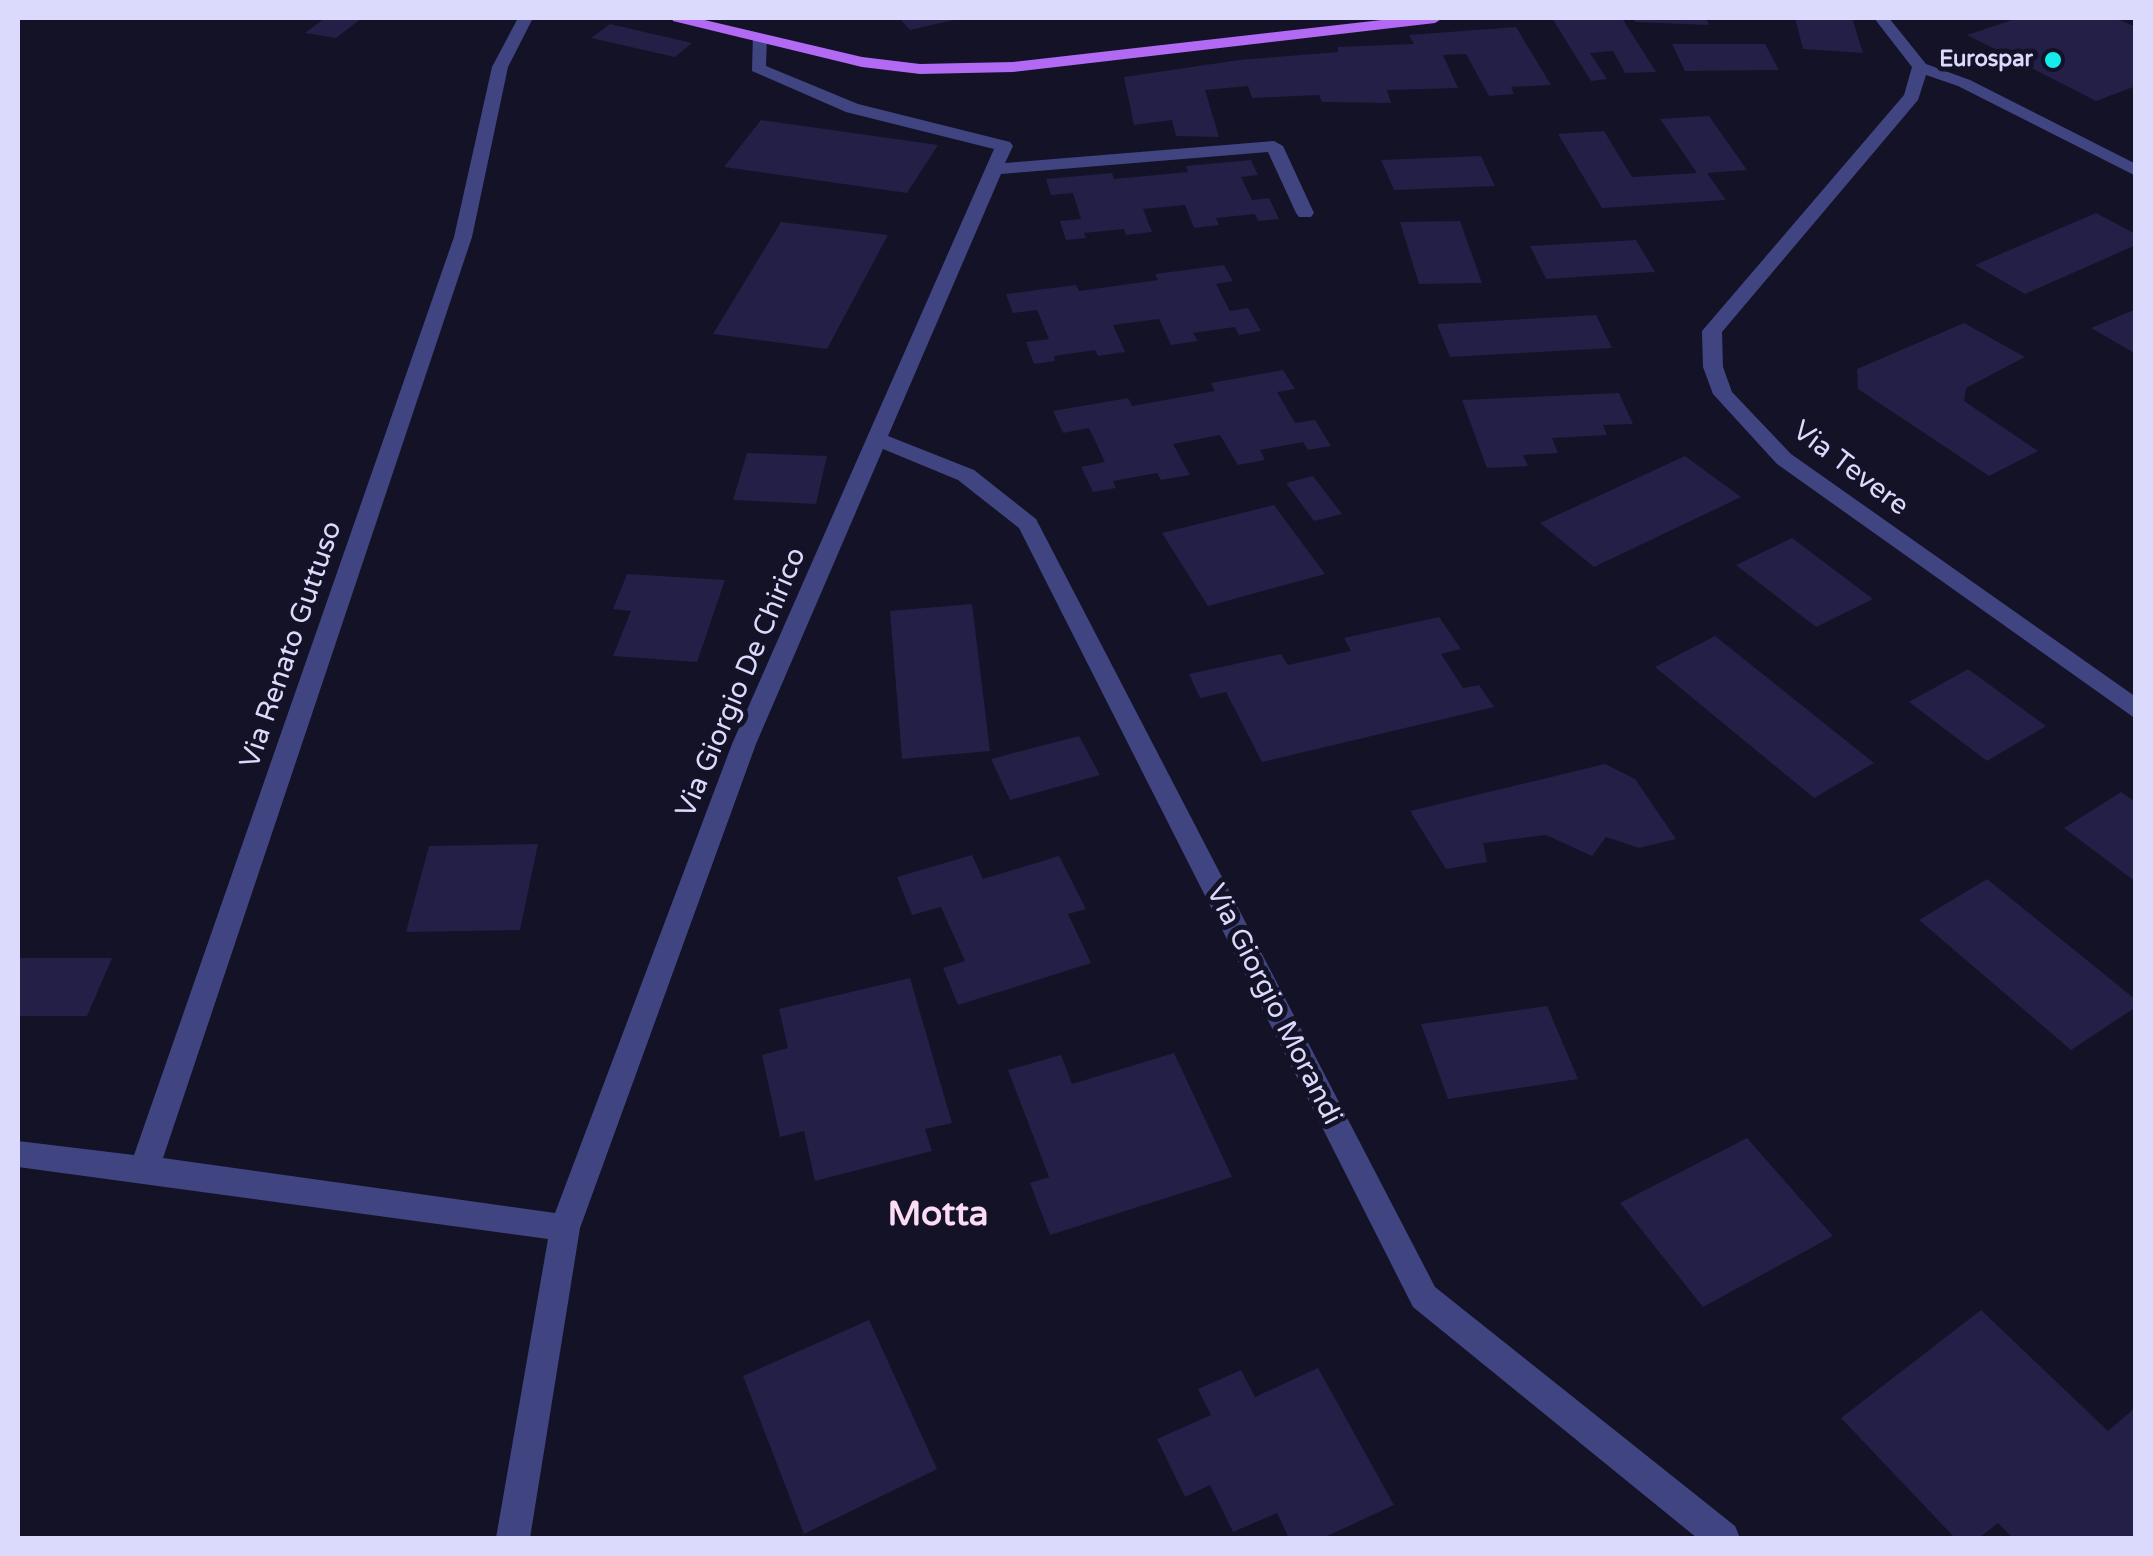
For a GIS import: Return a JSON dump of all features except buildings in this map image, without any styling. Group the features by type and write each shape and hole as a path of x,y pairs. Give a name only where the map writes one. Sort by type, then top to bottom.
{"main road":[{"path":"679,18 862,62 962,69 1012,68 1435,18"}],"street":[{"name":"Via Renato Guttuso","path":"144,1168 463,237 500,67 525,18"},
{"path":"1881,18 1920,67 1964,83 2136,171"},
{"path":"759,37 758,68 852,108 1004,146 995,170 1274,146 1305,213"},
{"name":"Via Tevere","path":"1920,67 1912,96 1712,331 1713,367 1724,394 1784,459 2136,710"},
{"name":"Via Giorgio De Chirico","path":"513,1538 565,1228 744,744 995,170"},
{"name":"Via Giorgio Morandi","path":"879,440 966,475 1028,524 1424,1297 1722,1538"},
{"path":"18,1154 144,1168 565,1228"}],"place":[{"name":"Eurospar","path":"2053,60"}],"district":[{"name":"Motta","path":"938,1216"}]}
